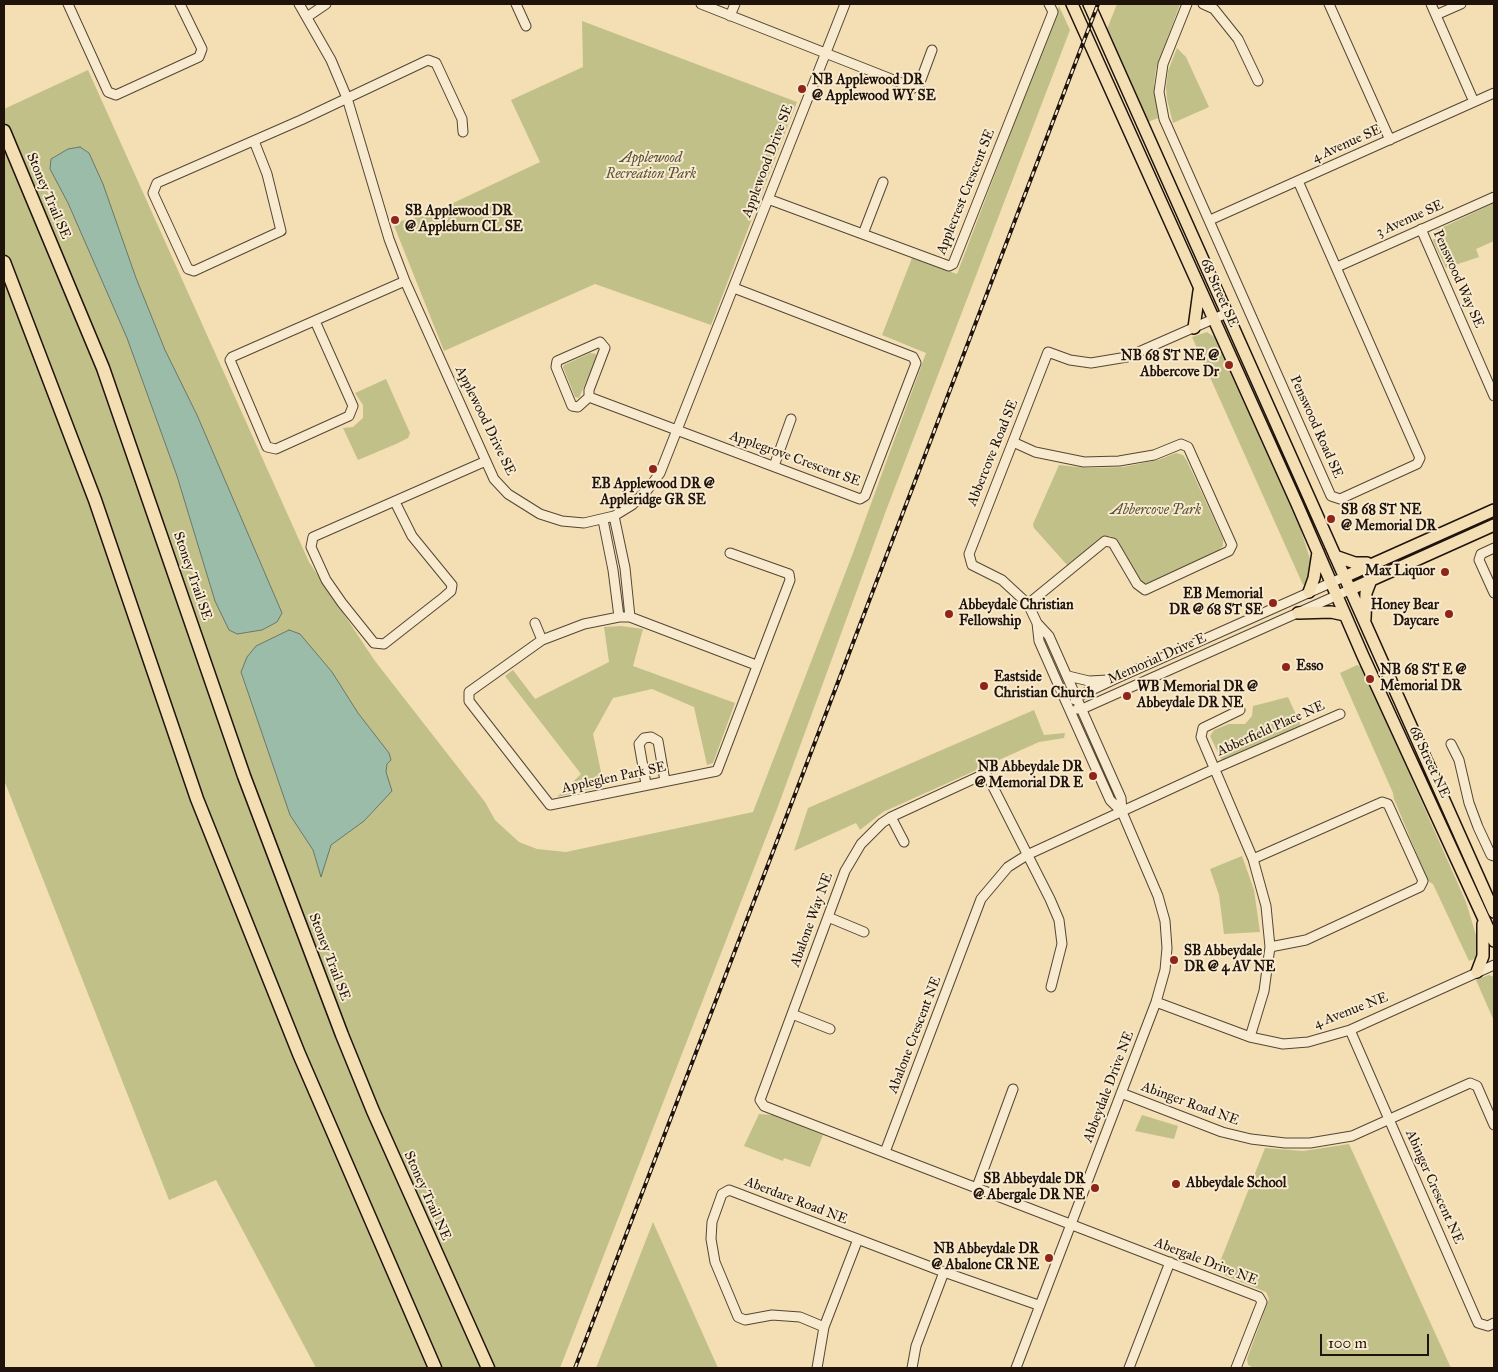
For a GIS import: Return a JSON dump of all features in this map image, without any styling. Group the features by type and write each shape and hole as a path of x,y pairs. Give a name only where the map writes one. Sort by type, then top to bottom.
{"highway":[{"name":"Stoney Trail SE","path":"4,131 102,368 244,776 342,1035"},
{"path":"4,262 95,500 197,800 299,1054 435,1368"},
{"name":"Stoney Trail NE","path":"342,1035 377,1120 488,1368"}],"main road":[{"name":"68 Street SE","path":"1072,4 1337,595"},
{"name":"68 Street SE","path":"1089,4 1344,577"},
{"path":"1194,328 1199,286"},
{"name":"Memorial Drive E","path":"1344,577 1494,510"},
{"name":"Memorial Drive E","path":"1350,590 1494,525"},
{"path":"1309,592 1314,578 1318,552"},
{"path":"1335,556 1355,564 1377,562"},
{"name":"68 Street NE","path":"1344,577 1494,912"},
{"path":"1366,628 1366,593 1371,580"},
{"name":"68 Street NE","path":"1337,595 1494,941"},
{"path":"1298,613 1330,612 1345,615"},
{"path":"1477,972 1483,956 1482,914"}],"street":[{"path":"68,4 108,92 116,95 199,57 202,49 180,4"},
{"name":"Applewood Drive SE","path":"299,4 331,60 347,98 389,239 405,281 494,479 508,494 540,514 576,522 602,520 614,516 632,504 660,473 845,4"},
{"path":"307,16 326,4"},
{"path":"516,4 526,26"},
{"path":"701,4 914,88 919,85 932,50"},
{"path":"730,16 735,4"},
{"name":"Applecrest Crescent SE","path":"768,199 949,266 953,264 1053,12 1049,4"},
{"path":"1187,4 1163,64 1159,92 1164,119 1210,220"},
{"path":"1203,4 1214,9 1238,39 1258,81"},
{"path":"1329,4 1390,140"},
{"path":"1431,4 1474,102"},
{"path":"1436,15 1461,4"},
{"path":"254,141 267,174 280,231 194,271 188,269 153,193 157,183 254,141 428,60 436,63 462,119 463,132"},
{"name":"4 Avenue SE","path":"1210,220 1494,93"},
{"name":"Penswood Road SE","path":"1210,220 1331,496 1340,499 1417,464 1420,458 1298,181"},
{"path":"863,234 883,182"},
{"name":"3 Avenue SE","path":"1337,267 1494,197"},
{"name":"Penswood Way SE","path":"1421,229 1494,396"},
{"path":"315,321 353,406 349,416 276,449 267,448 230,360 315,321 405,281"},
{"name":"Applegrove Crescent SE","path":"589,397 860,499 865,496 916,363 913,357 734,288"},
{"path":"1194,328 1227,313"},
{"name":"Abbercove Road SE","path":"1028,604 1002,580 972,565 969,554 1048,352 1077,361 1091,363 1106,361 1127,357 1194,328"},
{"path":"600,342 605,348 589,390 589,397 578,407 572,406 556,367 557,361 600,342"},
{"path":"774,466 791,419"},
{"path":"1013,442 1035,452 1084,462 1128,460 1154,455 1181,444 1188,447 1232,545 1229,551 1145,590 1137,584 1113,543 1105,541 1028,604 1037,623"},
{"path":"394,502 412,536 452,585 451,591 384,644 374,642 326,580 311,547 313,537 486,461"},
{"path":"614,516 625,568 630,618"},
{"path":"602,520 613,570 619,617"},
{"path":"1494,548 1481,554 1480,560 1494,593"},
{"path":"730,553 789,574 790,580 756,664"},
{"path":"613,570 625,568"},
{"name":"Memorial Drive E","path":"1077,697 1344,577"},
{"name":"Memorial Drive E","path":"1069,709 1082,709 1350,590"},
{"name":"Appleglen Park SE","path":"619,617 630,618 756,664 717,771 646,784 550,806 469,701 469,692 542,640 584,624 619,617"},
{"path":"535,623 542,640"},
{"name":"Abbeydale Drive NE","path":"1016,1368 1038,1305 1072,1224 1156,1002 1165,970 1167,948 1165,922 1158,896 1122,812 1121,798 1050,636 1037,623"},
{"name":"Abbeydale Drive NE","path":"1037,623 1039,641 1069,709 1110,800 1122,812"},
{"path":"1068,676 1096,682 1115,679"},
{"path":"1069,709 1077,697"},
{"path":"1240,710 1204,728 1201,737 1253,859 1266,906 1270,946 1264,991 1250,1037"},
{"name":"Abberfield Place NE","path":"1122,812 1340,714"},
{"path":"646,784 639,744 644,738 651,737 658,741 665,781"},
{"path":"1451,744 1459,760 1469,803 1478,827 1491,855 1494,856"},
{"name":"Abalone Way NE","path":"886,1152 764,1106 760,1100 845,871 857,851 882,823 891,817 982,775 988,777 1059,920 1062,944 1051,986"},
{"path":"1253,859 1382,802 1388,804 1423,881 1420,888 1306,940 1270,946"},
{"name":"Abalone Crescent NE","path":"886,1152 981,899 1008,867 1027,855 1122,812"},
{"path":"891,817 904,842"},
{"path":"828,917 864,932"},
{"name":"4 Avenue NE","path":"1156,1002 1250,1037 1283,1044 1308,1042 1350,1030 1494,965"},
{"path":"792,1014 830,1029"},
{"path":"1350,1030 1389,1120"},
{"name":"Abinger Crescent NE","path":"1494,1125 1477,1086 1470,1083 1389,1120 1478,1323 1488,1326 1494,1323"},
{"path":"977,1187 1013,1089"},
{"name":"Abinger Road NE","path":"1121,1093 1222,1132 1251,1139 1285,1143 1310,1143 1352,1136 1389,1120"},
{"path":"886,1152 1072,1224"},
{"name":"Aberdare Road NE","path":"824,1326 800,1318 772,1315 744,1320 738,1317 715,1262 711,1239 712,1222 722,1194 729,1190 944,1272 1038,1305"},
{"name":"Abergale Drive NE","path":"1072,1224 1259,1297 1262,1302 1237,1368"},
{"path":"817,1368 824,1326 858,1239"},
{"path":"1129,1368 1170,1262"},
{"path":"912,1368 919,1338 944,1272"}],"green space":[{"path":"1117,4 1180,4 1156,69 1154,85 1158,118 1148,122 1107,29"},
{"path":"1059,6 1070,30 887,508 777,809 560,1368 316,1368 216,1180 169,1200 4,780 4,109 88,70 309,562 375,661 485,802 495,820 519,842 537,849 566,852 753,812 853,553 926,353 882,335 912,258 957,274"},
{"name":"Applewood Recreation Park","path":"582,21 797,102 711,325 595,284 444,351 393,223 432,213 540,162 511,100 583,67"},
{"path":"1177,48 1186,57 1209,107 1173,123 1166,87 1168,71"},
{"path":"1494,203 1494,241 1476,249 1479,257 1446,268 1433,241 1437,230"},
{"path":"1207,332 1216,338 1295,511 1311,568 1308,581 1303,585 1192,337"},
{"path":"590,353 596,354 596,358 579,398 575,397 563,367"},
{"path":"386,379 410,433 408,438 358,460 343,428 353,427 363,418 363,405 355,393"},
{"name":"Abbercove Park","path":"1176,453 1183,455 1187,461 1223,539 1223,546 1218,551 1150,583 1144,583 1137,577 1116,539 1110,536 1100,539 1067,565 1034,528 1033,524 1059,465 1087,468 1123,467 1158,460"},
{"path":"621,626 643,629 633,666 735,703 713,763 707,765 694,707 652,689 613,698 593,734 604,786 557,797 581,774 505,676 513,670 535,699 609,662 604,627"},
{"path":"1357,665 1362,667 1466,902 1476,935 1477,954 1474,959 1469,961 1433,884 1428,881 1393,793 1340,673"},
{"path":"1288,697 1301,726 1222,761 1210,736 1214,730 1229,724 1245,724 1252,716 1253,706"},
{"path":"1034,710 1044,735 1065,733 1064,738 1039,742 883,812 860,830 856,823 794,851 808,808"},
{"path":"1242,856 1254,890 1260,932 1224,934 1219,895 1210,869"},
{"path":"1489,975 1494,977 1494,1021 1476,980"},
{"path":"759,1114 774,1115 823,1135 810,1167 784,1158 783,1161 744,1146"},
{"path":"1142,1115 1178,1126 1174,1139 1135,1131"},
{"path":"1349,1144 1451,1368 1254,1368 1248,1365 1247,1359 1269,1299 1266,1292 1216,1272 1265,1148 1303,1151"},
{"path":"653,1222 718,1368 596,1368"}],"shaded area":[{"path":"80,147 89,153 103,184 136,278 165,350 197,415 282,613 277,622 262,630 237,634 229,630 215,601 177,476 127,338 68,203 50,169 51,159 68,149"},
{"path":"289,630 300,634 332,672 358,713 389,753 391,760 387,764 386,772 392,791 364,821 331,845 321,877 313,850 290,815 241,672 247,657 256,646"}],"railway":[{"path":"575,1368 1098,4"}],"place":[{"name":"NB Applewood DR @ Applewood WY SE","path":"802,89"},
{"name":"SB Applewood DR @ Appleburn CL SE","path":"395,220"},
{"name":"NB 68 ST NE @ Abbercove Dr","path":"1229,365"},
{"name":"EB Applewood DR @ Appleridge GR SE","path":"653,469"},
{"name":"SB 68 ST NE @ Memorial DR","path":"1331,519"},
{"name":"Max Liquor","path":"1445,572"},
{"name":"EB Memorial DR @ 68 ST SE","path":"1273,603"},
{"name":"Abbeydale Christian Fellowship","path":"949,614"},
{"name":"Honey Bear Daycare","path":"1449,614"},
{"name":"Esso","path":"1286,667"},
{"name":"NB 68 ST E @ Memorial DR","path":"1370,679"},
{"name":"Eastside Christian Church","path":"984,686"},
{"name":"WB Memorial DR @ Abbeydale DR NE","path":"1127,696"},
{"name":"NB Abbeydale DR @ Memorial DR E","path":"1093,776"},
{"name":"SB Abbeydale DR @ 4 AV NE","path":"1174,960"},
{"name":"Abbeydale School","path":"1176,1184"},
{"name":"SB Abbeydale DR @ Abergale DR NE","path":"1095,1188"},
{"name":"NB Abbeydale DR @ Abalone CR NE","path":"1049,1258"}]}
